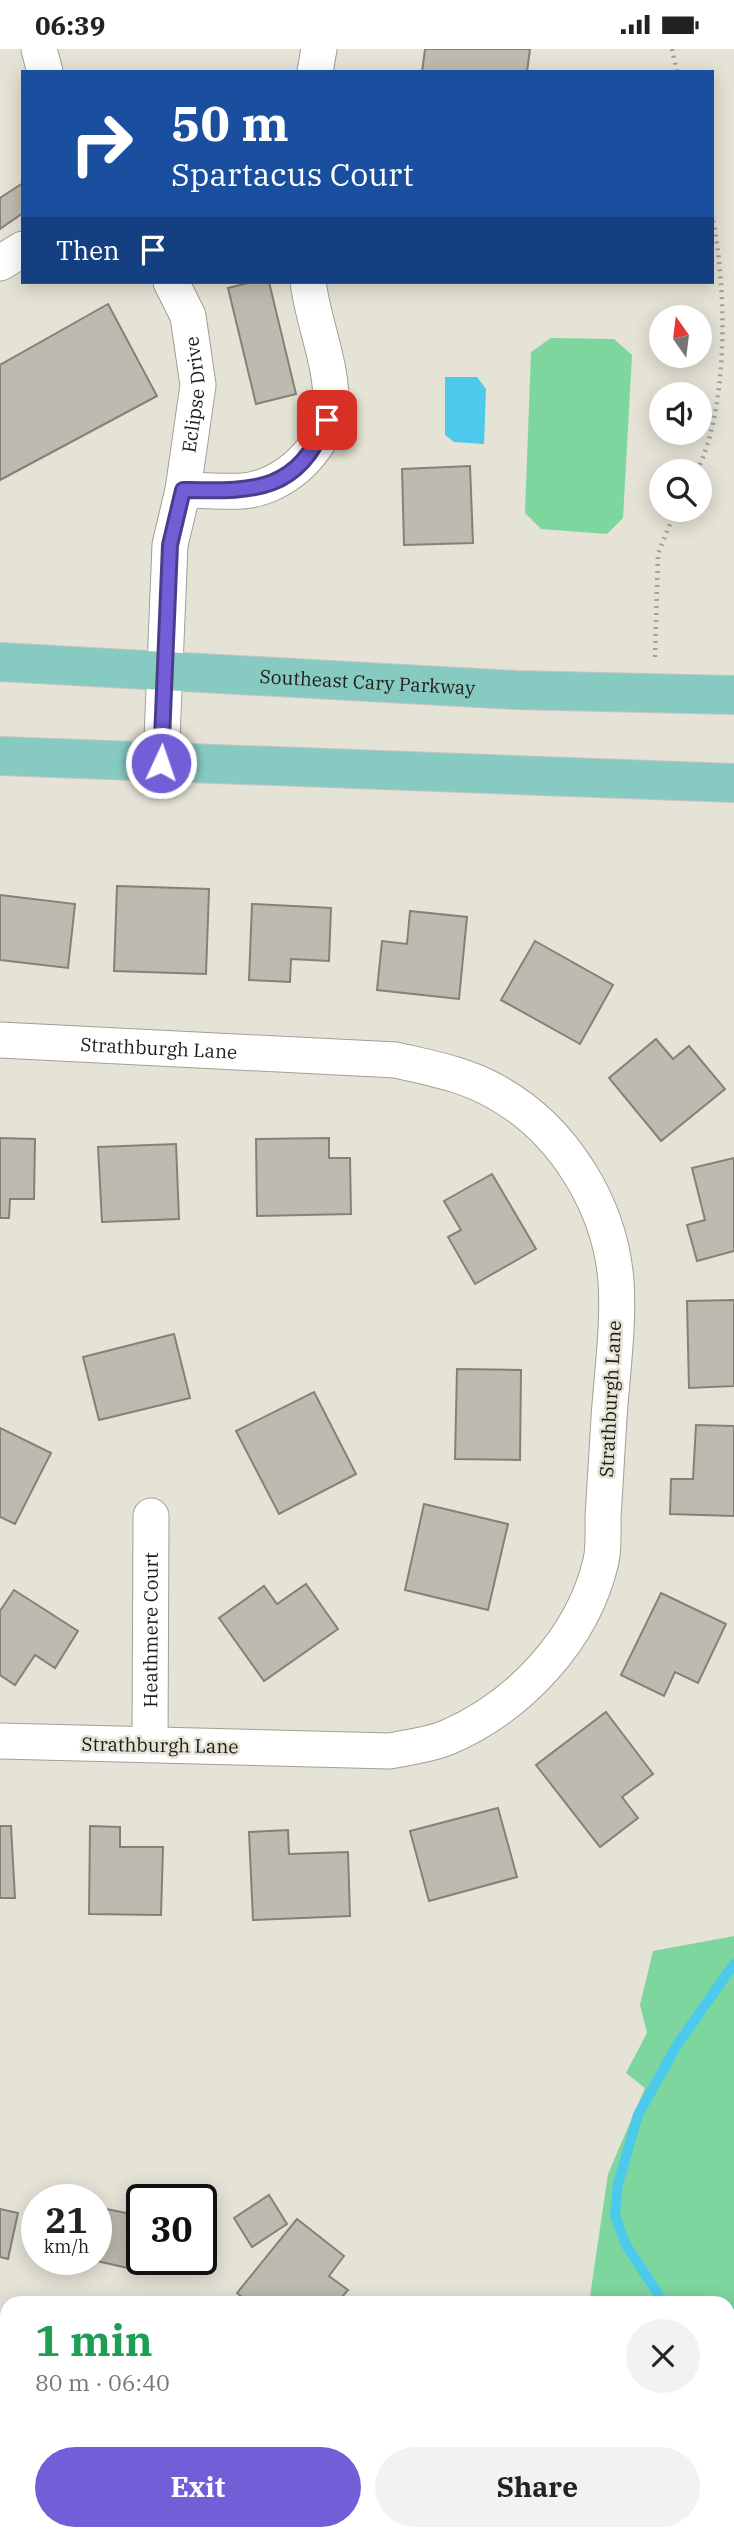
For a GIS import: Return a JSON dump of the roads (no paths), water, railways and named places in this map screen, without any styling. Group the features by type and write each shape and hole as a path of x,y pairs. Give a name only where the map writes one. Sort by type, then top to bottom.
{"main road":[{"name":"Southeast Cary Parkway","path":"0,662 515,690 734,695"},
{"path":"0,756 734,783"}],"street":[{"path":"39,49 44,70"},
{"path":"315,70 320,49"},
{"path":"0,263 21,251"},
{"name":"Eclipse Drive","path":"161,763 170,545 183,490 198,385 188,316 172,284"},
{"path":"183,490 245,491 270,483 292,471 316,447 327,420 331,400 308,284"},
{"name":"Strathburgh Lane","path":"0,1040 396,1060 453,1073 497,1092 538,1122 567,1154 591,1192 608,1234 616,1281 601,1560 569,1635 545,1667 518,1694 477,1722 444,1739 390,1751 0,1741"},
{"name":"Heathmere Court","path":"150,1744 151,1516"}],"water":[{"path":"445,377 477,377 486,389 484,444 454,442 445,435"}],"waterway":[{"path":"659,2296 626,2245 615,2215 618,2184 638,2115 677,2045 734,1964"}]}
